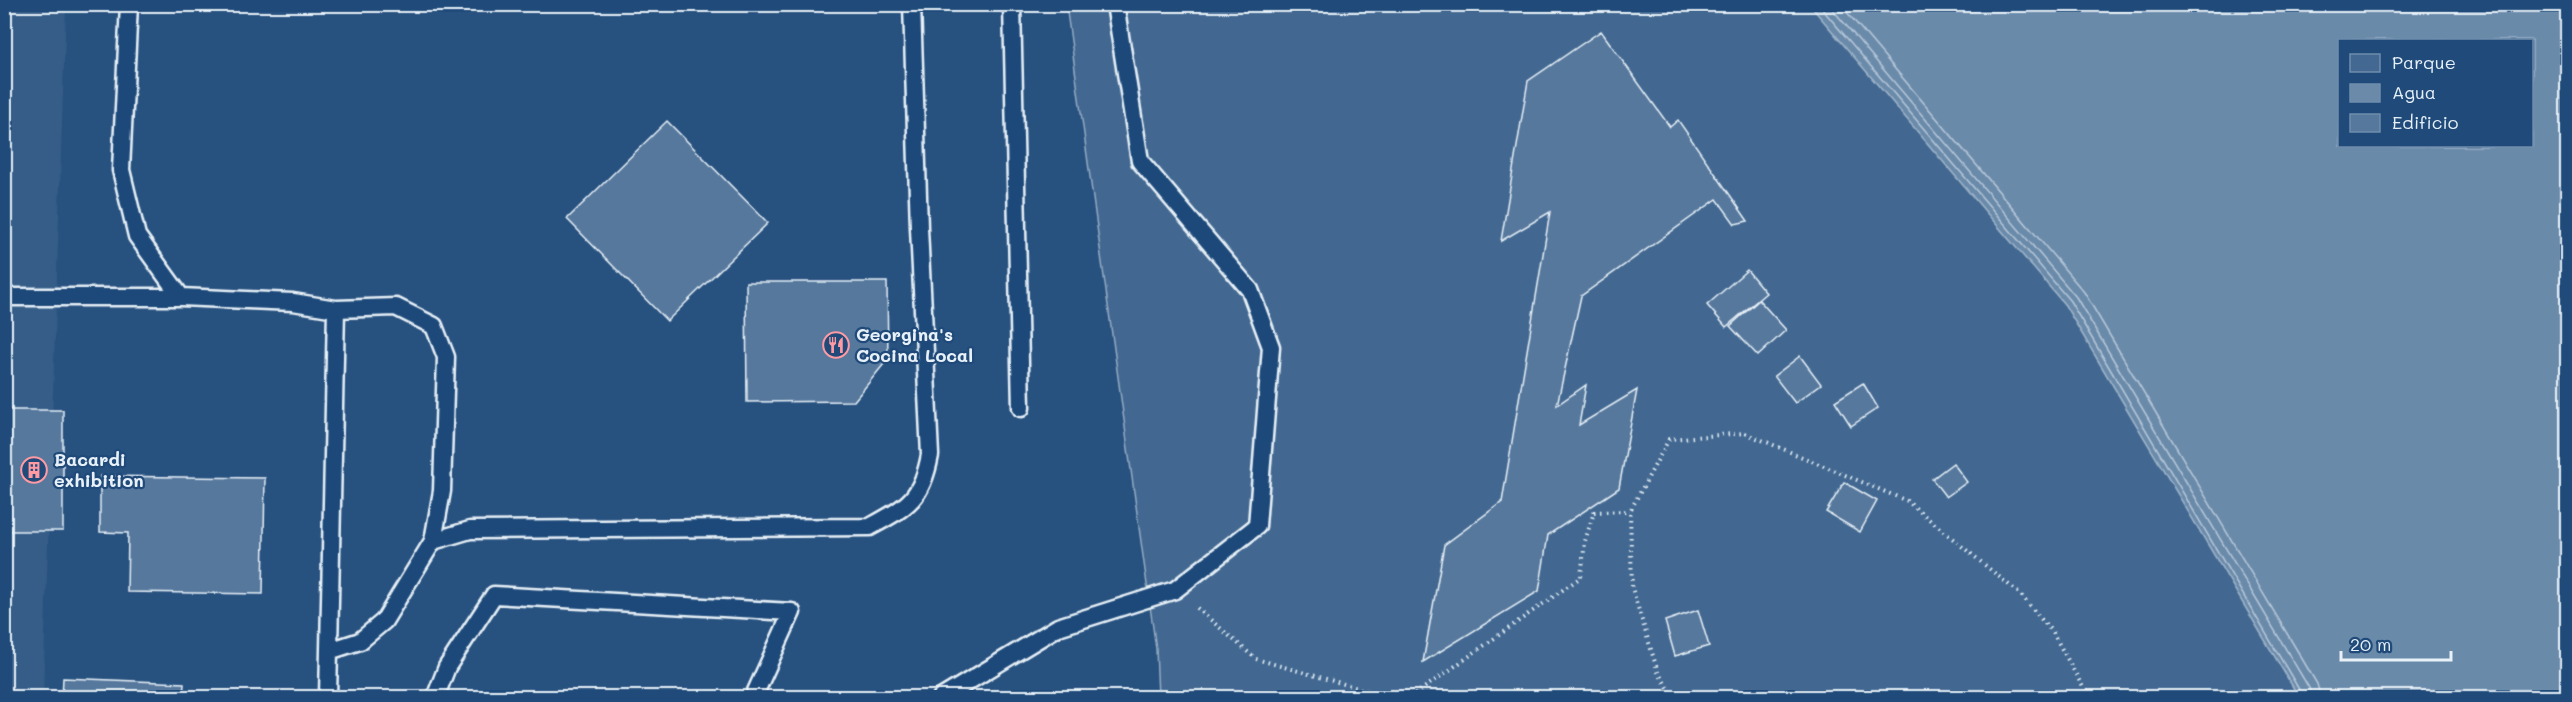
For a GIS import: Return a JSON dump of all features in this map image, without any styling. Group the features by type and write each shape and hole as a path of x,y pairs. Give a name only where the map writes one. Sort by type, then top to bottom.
{"lane":[{"path":"129,4 122,170 137,236 181,297"},
{"path":"433,541 470,530 870,527 906,507 926,481 930,454 919,228 912,4"},
{"path":"1012,4 1021,408"},
{"path":"941,698 1058,627 1176,590 1257,526 1271,347 1250,290 1140,161 1115,4"},
{"path":"4,297 181,297 293,302 336,309 396,307 434,326 446,357 442,491 433,541 384,621 360,641 329,651"},
{"path":"327,698 336,309"},
{"path":"435,698 447,667 494,596 792,612 753,698"}],"path":[{"path":"1674,698 1658,672 1632,588 1630,510 1669,439 1745,433 1906,501 2020,594 2053,633 2089,698"},
{"path":"1410,698 1581,577 1585,541 1594,512 1630,510"},
{"path":"1176,590 1256,659 1394,698"}],"shaded area":[{"path":"4,5 66,5 43,697 5,697"}],"green space":[{"path":"1066,5 1810,5 2065,305 2299,697 1158,697 1156,649"}],"water":[{"path":"1810,5 2567,5 2567,697 2299,697 2065,305"}],"building":[{"path":"1601,31 1670,127 1678,120 1748,221 1735,224 1717,199 1581,296 1557,405 1586,385 1579,425 1637,390 1619,488 1548,535 1539,591 1423,662 1444,545 1502,502 1550,212 1501,241 1528,81"},
{"path":"667,121 768,223 667,321 567,219"},
{"path":"1747,270 1766,293 1726,327 1707,305"},
{"path":"746,282 887,282 888,359 854,401 747,402"},
{"path":"1759,300 1786,330 1758,356 1730,326"},
{"path":"1800,356 1821,384 1795,403 1774,376"},
{"path":"1863,383 1878,408 1851,426 1835,401"},
{"name":"Bacardi exhibition","path":"4,410 63,410 63,531 4,531"},
{"path":"1953,463 1967,482 1946,497 1932,479"},
{"path":"100,476 265,478 263,594 127,592 128,533 100,532"},
{"path":"1844,482 1877,501 1860,532 1826,512"},
{"path":"1698,610 1709,646 1675,656 1665,621"},
{"path":"63,678 184,683 183,698 62,698"}],"place":[{"name":"Georgina's Cocina Local","path":"836,345"},
{"name":"Bacardi exhibition","path":"34,470"}]}
